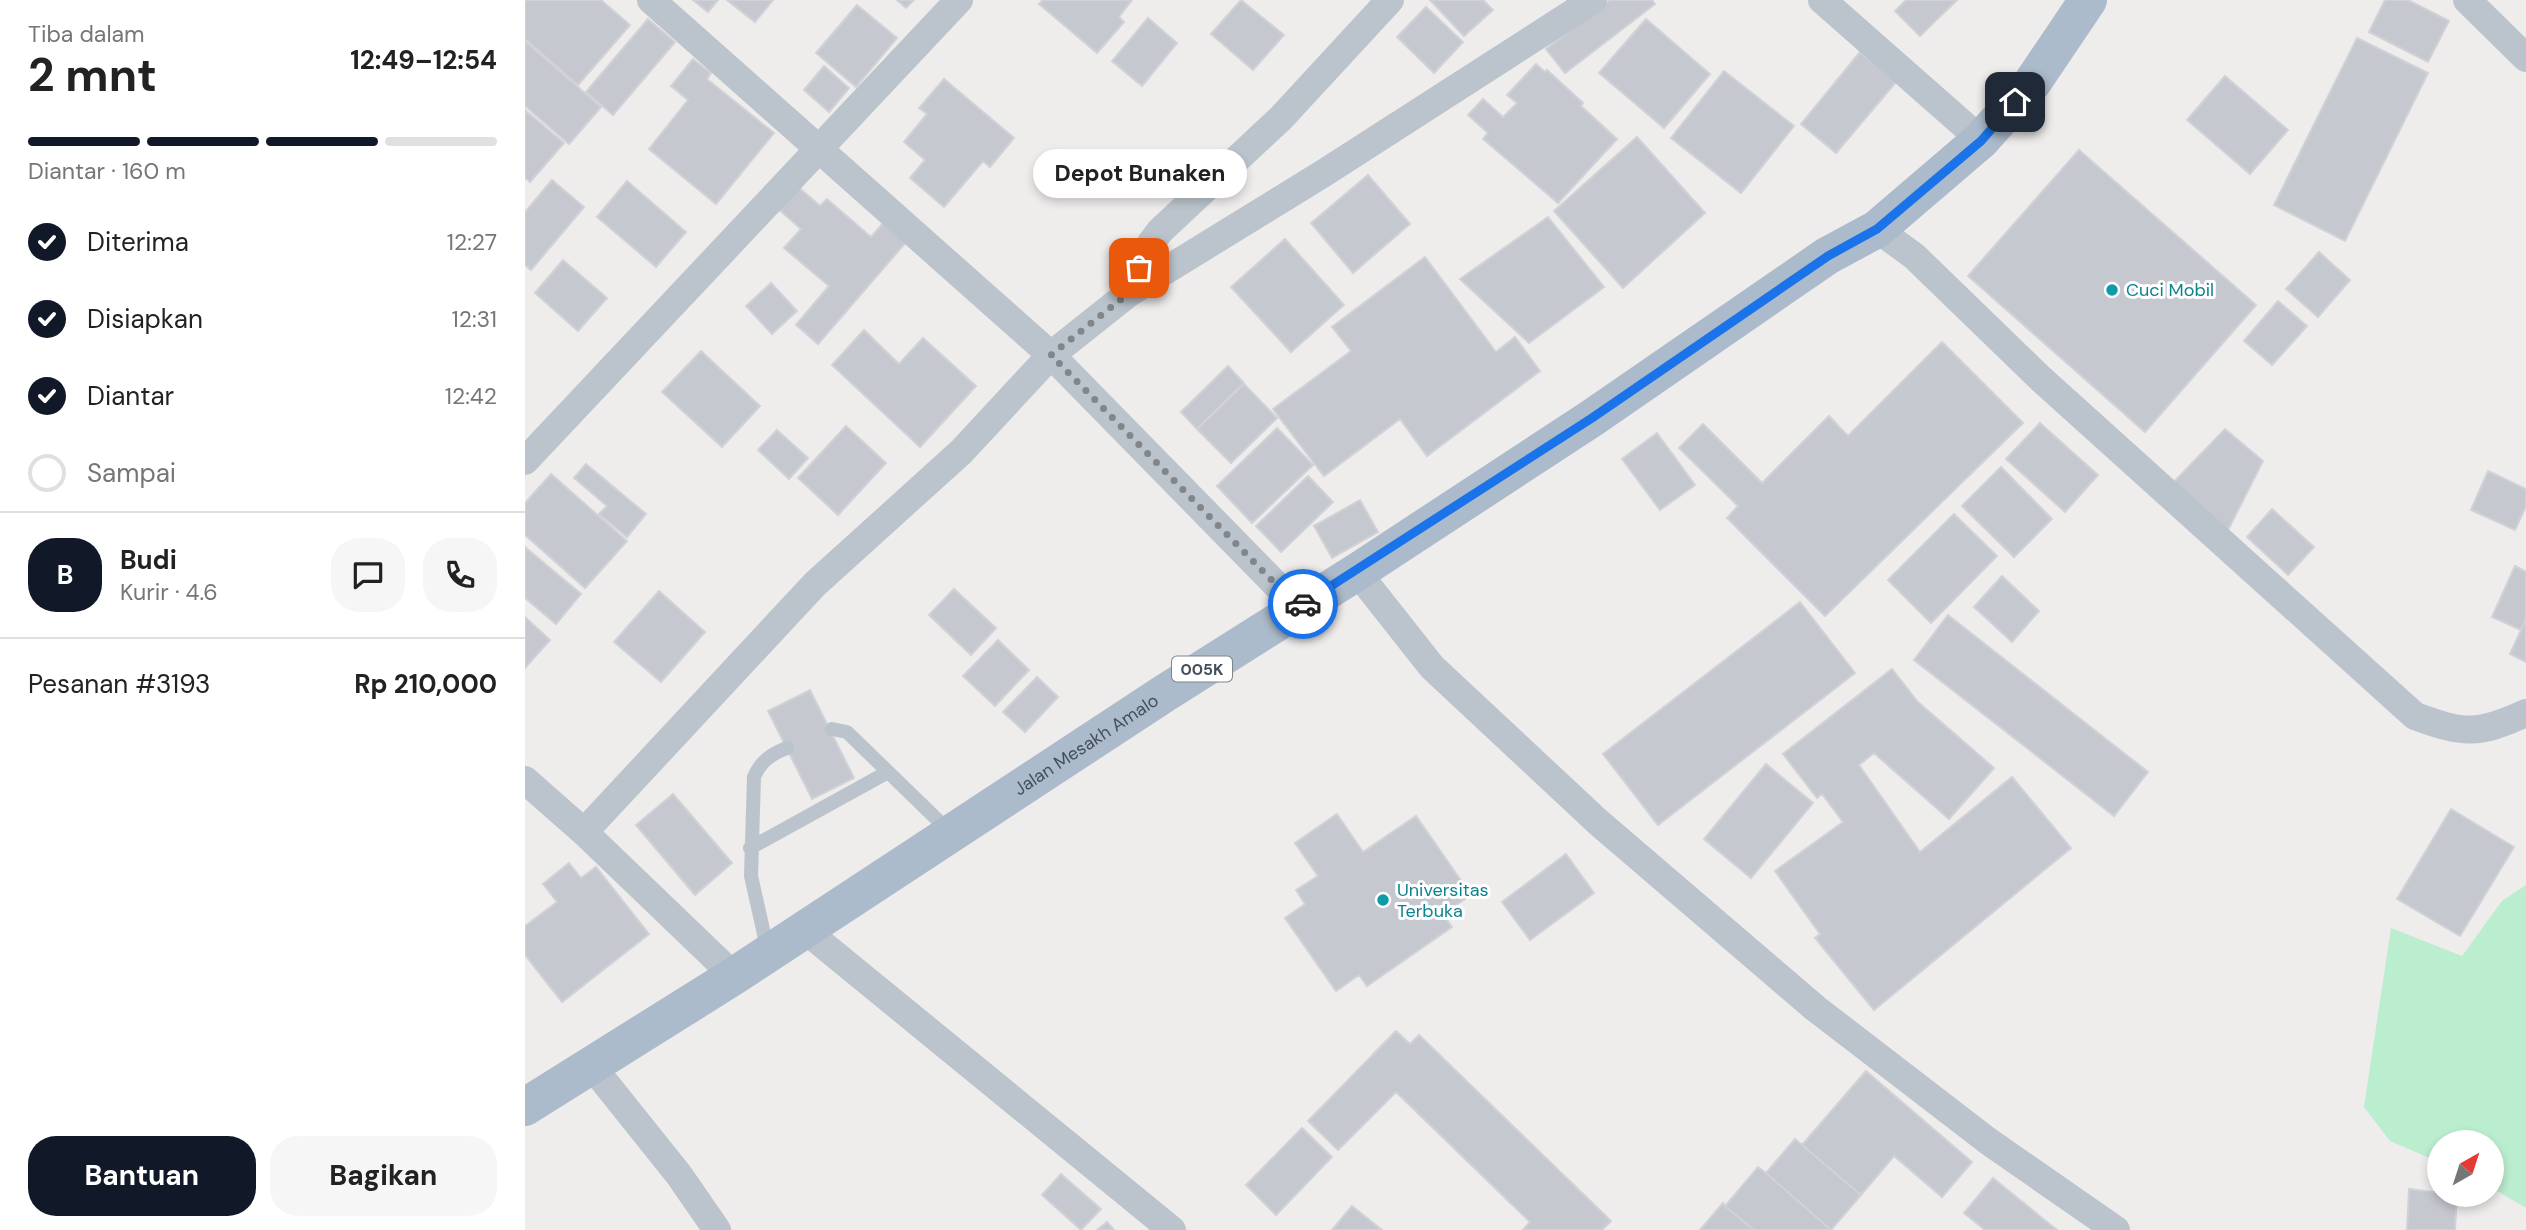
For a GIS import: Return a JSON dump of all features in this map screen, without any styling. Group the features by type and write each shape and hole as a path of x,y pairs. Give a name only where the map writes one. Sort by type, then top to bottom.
{"main road":[{"name":"Jalan Mesakh Amalo","path":"525,1107 805,930 1298,607 1357,572 1592,418 1828,256 1877,229 1981,141 2032,83 2088,0"}],"street":[{"path":"652,0 1051,355 1298,607"},
{"path":"525,461 609,374 818,146 959,0"},
{"path":"1129,293 1139,268 1160,231 1281,118 1390,0"},
{"path":"585,832 815,584 961,452 1051,355 1129,293 1324,173 1593,0"},
{"path":"1822,0 1981,141"},
{"path":"2467,0 2526,58"},
{"path":"1877,229 1914,256 2041,379 2337,649 2415,716 2454,730 2491,729 2526,713"},
{"path":"1357,572 1432,667 1598,822 1815,1008 1988,1141 2116,1230"},
{"path":"525,780 585,832 733,976"},
{"path":"805,930 1172,1230"},
{"path":"591,1065 679,1175 717,1230"}],"lane":[{"path":"831,729 847,732 952,833"},
{"path":"769,953 751,876 754,777 759,766 773,754 787,748"},
{"path":"750,848 888,772"}],"green space":[{"path":"2526,885 2526,1208 2504,1195 2504,1130 2427,1130 2427,1157 2390,1141 2364,1107 2391,928 2462,956 2502,901"}],"building":[{"path":"525,0 601,0 630,25 578,85 525,39"},
{"path":"693,0 718,0 708,12"},
{"path":"727,0 773,0 755,22"},
{"path":"897,0 914,0 906,8"},
{"path":"1043,0 1132,0 1119,17 1124,22 1097,53 1039,4"},
{"path":"1241,0 1284,35 1253,70 1211,34"},
{"path":"1430,0 1483,0 1493,10 1464,36"},
{"path":"1610,0 1652,0 1655,4 1565,73 1546,49"},
{"path":"1906,0 1957,0 1920,36 1895,11"},
{"path":"2385,0 2408,0 2449,21 2428,62 2369,32"},
{"path":"857,5 897,38 856,87 816,53"},
{"path":"1426,7 1463,42 1434,73 1397,37"},
{"path":"1148,18 1177,43 1142,86 1112,61"},
{"path":"648,19 675,42 613,115 586,92"},
{"path":"1646,19 1710,74 1664,128 1599,73"},
{"path":"2357,38 2428,73 2345,241 2274,205"},
{"path":"525,41 601,107 569,144 525,106"},
{"path":"1860,52 1896,82 1836,153 1801,124"},
{"path":"693,59 711,73 707,79 774,133 716,204 649,149 688,100 671,86"},
{"path":"1536,64 1545,72 1547,70 1583,103 1581,106 1617,139 1558,203 1483,139 1488,133 1468,115 1483,99 1503,117 1517,103 1507,95"},
{"path":"824,66 849,88 829,112 804,90"},
{"path":"1724,71 1794,126 1741,193 1671,138"},
{"path":"2225,76 2288,130 2250,174 2187,120"},
{"path":"944,79 1014,138 990,167 983,161 944,207 910,178 925,160 904,142 927,114 919,108"},
{"path":"525,110 564,143 530,182 525,178"},
{"path":"1637,137 1705,213 1623,288 1554,211"},
{"name":"Cuci Mobil","path":"2079,150 2256,305 2145,432 1968,276"},
{"path":"1368,175 1410,224 1353,273 1311,223"},
{"path":"552,180 584,207 531,270 525,265 525,212"},
{"path":"627,181 686,232 656,267 597,217"},
{"path":"795,184 820,206 827,199 871,237 885,221 907,241 818,344 796,325 829,286 784,248 801,229 776,207"},
{"path":"1548,217 1604,287 1529,343 1460,279"},
{"path":"1285,239 1344,305 1291,352 1231,287"},
{"path":"2319,252 2350,280 2318,317 2286,289"},
{"path":"1425,257 1496,352 1515,337 1540,371 1427,456 1400,419 1324,476 1273,409 1351,351 1332,327"},
{"path":"563,260 607,298 578,331 535,293"},
{"path":"771,283 797,311 772,334 746,306"},
{"path":"2278,301 2307,326 2272,365 2244,341"},
{"path":"864,330 899,364 923,338 976,386 920,447 832,365"},
{"path":"1942,342 2023,423 1825,616 1727,518 1738,506 1679,448 1703,424 1762,483 1829,416 1848,436"},
{"path":"701,351 760,406 722,447 662,392"},
{"path":"1228,366 1244,383 1197,429 1181,412"},
{"path":"1244,384 1277,418 1231,463 1197,429"},
{"path":"2040,423 2098,475 2065,512 2006,459"},
{"path":"846,426 886,463 838,515 798,478"},
{"path":"1277,428 1313,465 1252,523 1217,486"},
{"path":"2225,429 2263,461 2225,536 2168,488"},
{"path":"777,430 808,458 789,479 758,450"},
{"path":"1657,433 1695,485 1660,510 1622,459"},
{"path":"586,464 646,514 627,537 599,514 607,506 574,478"},
{"path":"2001,467 2052,519 2014,557 1962,506"},
{"path":"2488,471 2526,489 2526,506 2515,530 2471,510"},
{"path":"551,474 627,541 585,588 525,535 525,503"},
{"path":"1308,476 1333,502 1281,552 1256,526"},
{"path":"1360,500 1378,532 1332,558 1314,526"},
{"path":"2272,509 2314,547 2288,575 2247,537"},
{"path":"1954,514 1997,556 1931,623 1888,580"},
{"path":"525,547 581,594 556,624 525,598"},
{"path":"2515,566 2526,572 2526,619 2521,630 2492,617"},
{"path":"2002,576 2039,611 2012,642 1974,607"},
{"path":"954,589 996,628 971,655 929,615"},
{"path":"659,591 705,632 661,682 614,642"},
{"path":"1800,602 1855,673 1658,825 1603,754"},
{"path":"1948,615 2148,772 2114,816 1914,660"},
{"path":"525,617 550,640 525,668"},
{"path":"2526,619 2526,662 2510,654"},
{"path":"998,640 1029,670 995,706 963,676"},
{"path":"1892,669 1918,702 1994,768 1949,819 1874,753 1859,765 1920,852 2012,777 2071,848 1874,1010 1815,938 1820,934 1775,871 1843,822 1822,794 1817,798 1783,754"},
{"path":"1037,677 1058,697 1025,732 1003,712"},
{"path":"810,690 854,778 812,799 768,711"},
{"path":"1766,764 1813,803 1751,878 1704,839"},
{"path":"673,794 732,863 695,895 636,825"},
{"path":"2451,809 2514,847 2460,936 2397,899"},
{"name":"Universitas Terbuka","path":"1337,814 1363,852 1416,816 1471,895 1443,914 1452,927 1367,986 1359,975 1336,991 1285,918 1305,904 1296,890 1318,876 1295,843"},
{"name":"Universitas Terbuka","path":"1566,854 1594,893 1530,940 1502,902"},
{"path":"569,863 581,878 596,867 649,934 562,1002 525,955 525,926 557,902 543,884"},
{"path":"1396,1031 1410,1044 1419,1035 1611,1221 1602,1230 1523,1230 1530,1222 1396,1092 1338,1150 1308,1121"},
{"path":"1866,1071 1972,1162 1942,1197 1894,1156 1861,1195 1802,1145"},
{"path":"1302,1128 1332,1157 1276,1215 1246,1185"},
{"path":"1795,1139 1861,1195 1831,1230 1766,1173"},
{"path":"1758,1167 1831,1230 1754,1230 1725,1206"},
{"path":"1061,1174 1101,1209 1081,1230 1042,1195"},
{"path":"1993,1178 2057,1230 1985,1230 1964,1213"},
{"path":"2409,1189 2427,1191 2427,1208 2456,1208 2455,1230 2407,1230"},
{"path":"1723,1203 1725,1206 1754,1230 1700,1230"},
{"path":"1352,1206 1382,1230 1332,1230"},
{"path":"1107,1222 1114,1230 1097,1230"}],"way so far":[{"path":"1139,268 1129,293 1051,355 1298,607 1303,604"}],"place":[{"name":"Depot Bunaken","path":"1139,268"},
{"name":"Cuci Mobil","path":"2112,290"},
{"name":"Universitas Terbuka","path":"1383,900"}],"route":[{"path":"1303,604 1357,572 1592,418 1828,256 1877,229 1981,141 2015,102"}]}
